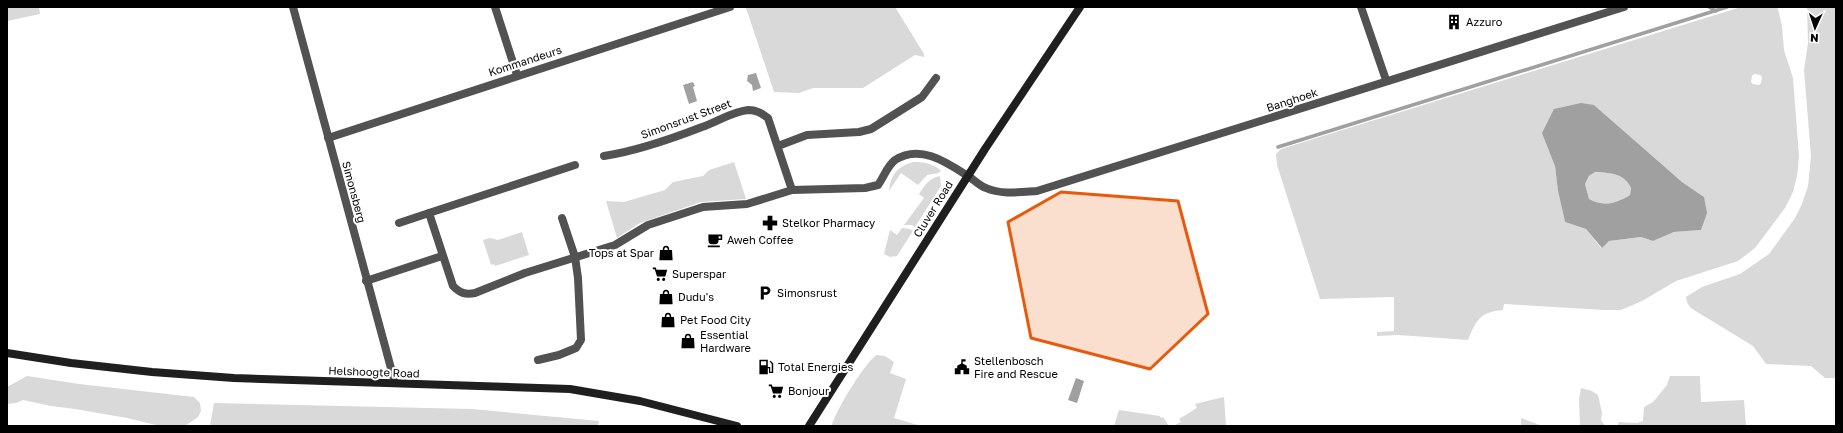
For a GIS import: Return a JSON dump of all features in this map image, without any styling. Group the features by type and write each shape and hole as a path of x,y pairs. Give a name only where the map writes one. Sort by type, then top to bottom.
{"main road":[{"name":"Cluver Road","path":"809,426 968,176 1080,7"},
{"name":"Helshoogte Road","path":"7,353 71,363 152,372 234,378 570,389 640,401 737,426"}],"street":[{"name":"Simonsberg","path":"293,7 366,281 395,383"},
{"path":"495,7 517,75"},
{"name":"Kommandeurs","path":"328,138 517,75 730,7"},
{"path":"1361,7 1386,80"},
{"name":"Banghoek","path":"968,176 986,188 996,191 1037,191 1252,125 1386,80 1624,7"},
{"path":"778,146 807,135 859,132 871,129 922,97 936,78"},
{"name":"Simonsrust Street","path":"604,156 622,153 704,127 718,119 738,112 748,110 759,111 768,118 792,190"},
{"path":"429,213 453,286 459,292 467,295 525,273 615,246 648,225 703,207 747,204 792,190 865,188 878,185 889,166 895,160 915,154 929,155 968,176"},
{"path":"399,223 575,165"},
{"path":"538,360 559,355 576,348 581,340 578,278 575,257 562,218"},
{"path":"366,281 442,256"}],"highlighted area":[{"path":"1061,192 1178,201 1208,314 1150,369 1031,338 1008,222"}],"shaded area":[{"path":"7,7 39,7 40,14 7,21"},
{"path":"895,7 924,54 924,57 915,55 863,88 813,88 799,93 774,92 746,8"},
{"path":"1741,7 1777,7 1782,26 1784,50 1793,78 1799,156 1797,176 1793,192 1785,208 1755,248 1738,261 1676,281 1642,301 1621,310 1504,304 1503,310 1489,313 1480,318 1468,340 1398,335 1377,336 1377,332 1394,331 1394,297 1320,299 1277,165 1276,154 1281,149","holes":["1754,74 1762,77 1759,85 1751,82","1594,105 1682,182 1704,197 1701,230 1674,232 1653,241 1641,237 1609,241 1601,248 1586,229 1565,222 1558,191 1555,166"]},
{"path":"1807,7 1836,7 1836,378 1825,378 1811,366 1766,364 1753,346 1692,309 1688,304 1686,297 1702,287 1740,274 1769,254 1795,218 1802,204 1808,186 1811,156 1804,70 1808,43"},
{"path":"756,73 761,88 753,91 752,85 747,81 748,75"},
{"path":"693,82 697,101 689,104 683,85"},
{"path":"1581,103 1594,105 1682,182 1704,197 1707,213 1701,230 1674,232 1653,241 1641,237 1609,241 1602,248 1586,229 1565,222 1558,191 1555,166 1542,133 1554,109","holes":["1595,172 1616,175 1625,179 1631,188 1630,195 1619,201 1605,204 1589,199 1585,184 1589,176"]},
{"path":"734,162 746,199 701,202 640,223 617,238 606,201 624,202 665,190 673,182 703,176 709,170"},
{"path":"913,162 920,162 935,166 941,171 927,175 918,185 901,173 889,191 891,180 896,172 903,166"},
{"path":"1595,172 1616,175 1625,179 1631,188 1630,195 1619,201 1605,204 1589,199 1585,184 1589,176"},
{"path":"940,176 941,186 915,227 912,225 904,225 924,198 919,194 923,188 930,180"},
{"path":"902,228 913,231 897,256 890,257 884,254 890,230 897,235"},
{"path":"522,232 529,255 495,266 494,264 491,265 483,240 490,238 498,240"},
{"path":"877,355 885,356 894,362 890,373 906,379 894,418 921,426 832,426 838,411 851,388 866,366"},
{"path":"27,376 79,384 194,397 200,403 201,411 198,417 185,426 160,426 127,418 23,400 16,403 7,404 7,387"},
{"path":"1670,376 1700,376 1701,402 1744,400 1746,426 1617,426 1619,422 1637,423 1643,421 1644,407 1653,402 1667,385"},
{"path":"1076,378 1084,381 1077,403 1068,400"},
{"path":"1581,388 1592,391 1598,395 1602,413 1601,420 1605,426 1580,426 1579,399"},
{"path":"1224,397 1226,426 1173,426 1181,422 1179,419 1197,408 1195,404"},
{"path":"214,403 472,409 599,421 598,426 210,426"},
{"path":"1119,410 1160,416 1161,418 1163,417 1169,426 1114,426"},
{"path":"1521,418 1524,419 1542,426 1521,426"}],"waterway":[{"path":"1709,7 1716,11"},
{"path":"1278,147 1727,7"}],"place":[{"name":"Azzuro","path":"1454,22"},
{"name":"Stelkor Pharmacy","path":"770,223"},
{"name":"Aweh Coffee","path":"715,240"},
{"name":"Tops at Spar","path":"666,253"},
{"name":"Superspar","path":"660,274"},
{"name":"Simonsrust","path":"765,293"},
{"name":"Dudu's","path":"666,297"},
{"name":"Pet Food City","path":"668,320"},
{"name":"Essential Hardware","path":"688,341"},
{"name":"Total Energies","path":"766,367"},
{"name":"Stellenbosch Fire and Rescue","path":"962,367"},
{"name":"Bonjour","path":"776,391"}]}
